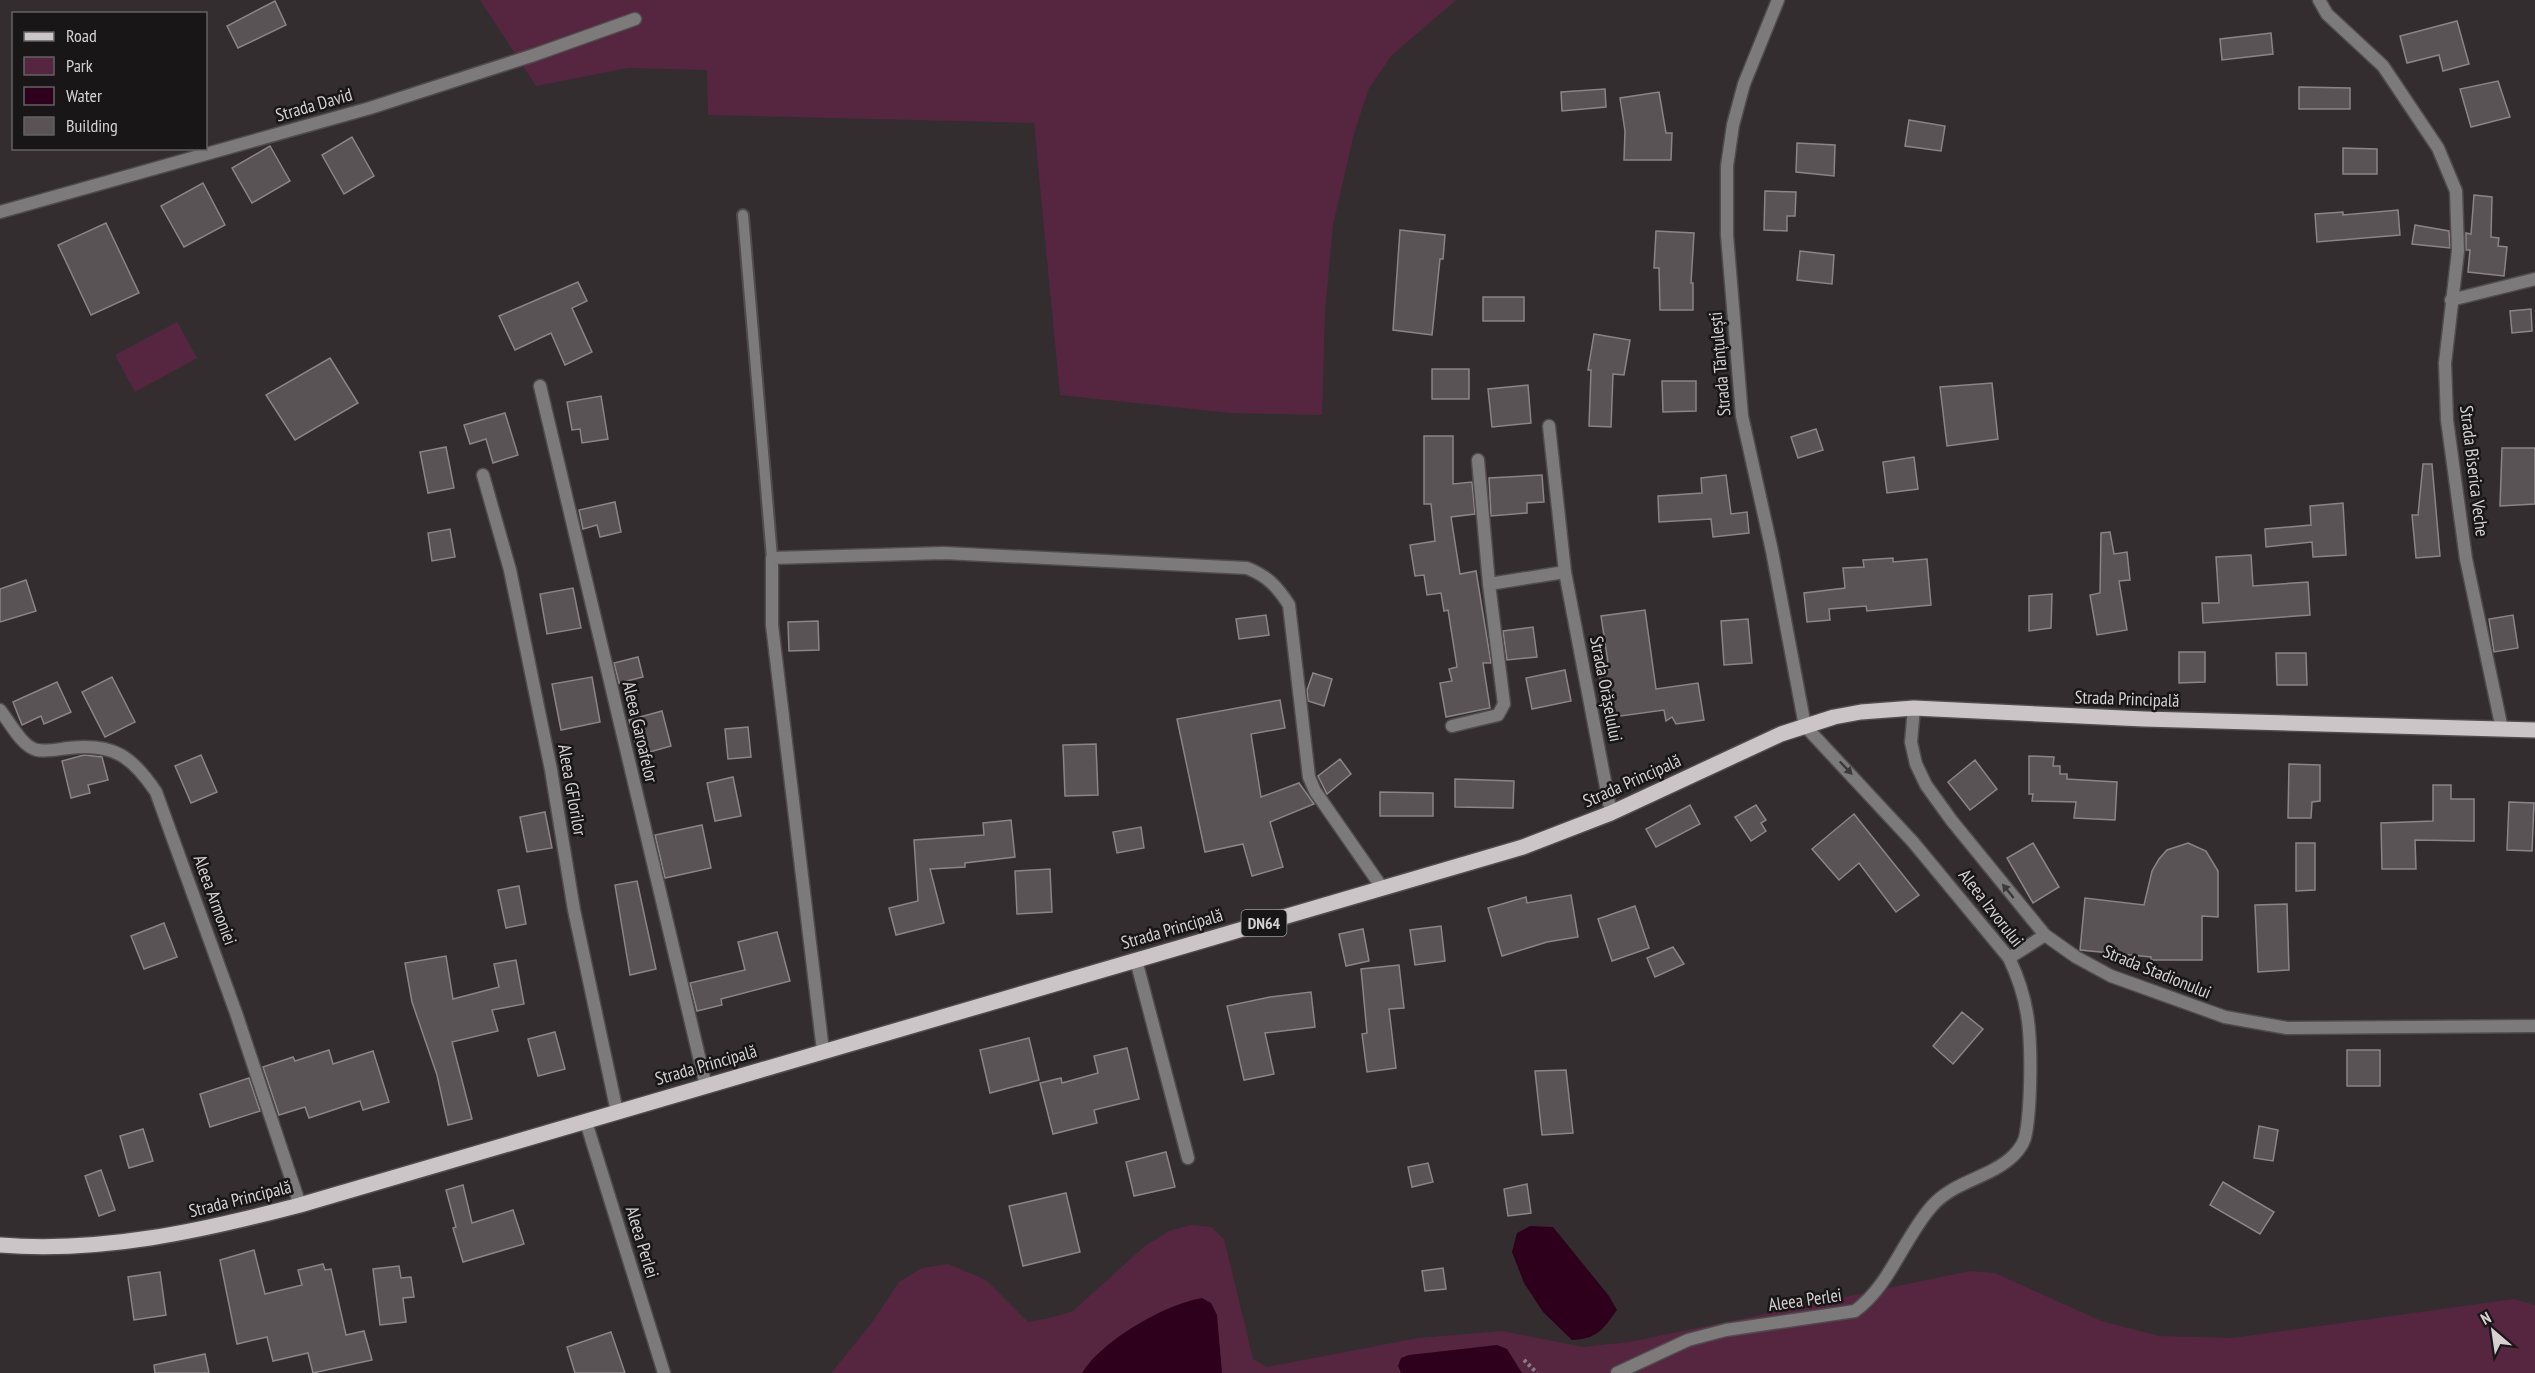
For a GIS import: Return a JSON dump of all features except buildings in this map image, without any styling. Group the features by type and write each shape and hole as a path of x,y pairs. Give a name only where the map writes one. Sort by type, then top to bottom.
{"main road":[{"name":"Strada Principală","path":"0,1245 75,1247 140,1241 300,1205 1523,847 1611,813 1805,726 1861,712 1914,708 2144,719 2535,730"}],"street":[{"name":"Strada Tănțulești","path":"1778,0 1744,84 1734,125 1727,166 1727,235 1742,416 1772,551 1805,726"},
{"name":"Strada Biserica Veche","path":"2319,0 2327,15 2383,66 2438,148 2456,191 2458,221 2445,363 2447,420 2466,558 2502,729"},
{"name":"Strada David","path":"0,212 370,108 534,56 634,19"},
{"path":"2451,300 2535,279"},
{"name":"Aleea Garoafelor","path":"540,386 706,1086"},
{"name":"Strada Orășelului","path":"1548,426 1565,572 1611,813"},
{"path":"1452,726 1487,720 1503,710 1478,460"},
{"name":"Aleea GFlorilor","path":"483,476 510,570 551,770 574,910 617,1112"},
{"path":"823,1051 772,625 772,558 944,553 1247,567 1266,576 1278,587 1289,605 1309,777 1315,791 1383,889"},
{"path":"1489,584 1565,572"},
{"name":"Strada Stadionului","path":"1914,708 1911,742 1916,764 1926,785 2045,935 2111,976 2225,1017 2287,1028 2535,1026"},
{"name":"Aleea Armoniei","path":"0,710 25,743 36,750 88,745 107,747 142,770 156,792 236,1013 300,1205"},
{"name":"Aleea Izvorului","path":"1805,726 1899,826 2009,958 2019,980 2028,1016 2030,1052 2026,1134 2020,1148 2011,1158"},
{"path":"2009,958 2045,935"},
{"path":"1136,960 1188,1158"},
{"name":"Aleea Perlei","path":"586,1122 664,1373"},
{"name":"Aleea Perlei","path":"1617,1373 1688,1340 1726,1330 1855,1311 1870,1300 1886,1279 1914,1227 1934,1203 1953,1188 2011,1158"}],"lane":[{"path":"743,216 772,558"}],"path":[{"path":"1524,1360 1537,1373"}],"green space":[{"path":"480,0 1456,0 1392,55 1369,88 1354,133 1333,225 1325,310 1322,415 1231,413 1060,395 1034,123 708,115 707,70 628,68 536,86"},
{"path":"177,322 197,358 135,392 115,355"},
{"path":"1191,1225 1211,1227 1224,1239 1253,1359 1267,1367 1418,1338 1502,1331 1583,1347 1630,1342 1970,1271 1995,1273 2101,1321 2159,1336 2233,1338 2514,1299 2535,1305 2535,1373 831,1373 871,1324 899,1282 922,1268 948,1264 986,1280 1028,1322 1073,1311 1145,1246 1169,1231"}],"water":[{"path":"1530,1226 1553,1227 1609,1296 1617,1310 1598,1332 1587,1338 1572,1340 1543,1312 1524,1283 1512,1252 1517,1233"},
{"path":"1202,1298 1211,1303 1217,1315 1222,1373 1082,1373 1104,1349 1135,1326 1170,1308"},
{"path":"1497,1345 1507,1349 1522,1373 1401,1373 1398,1366 1401,1358 1409,1355"}]}
